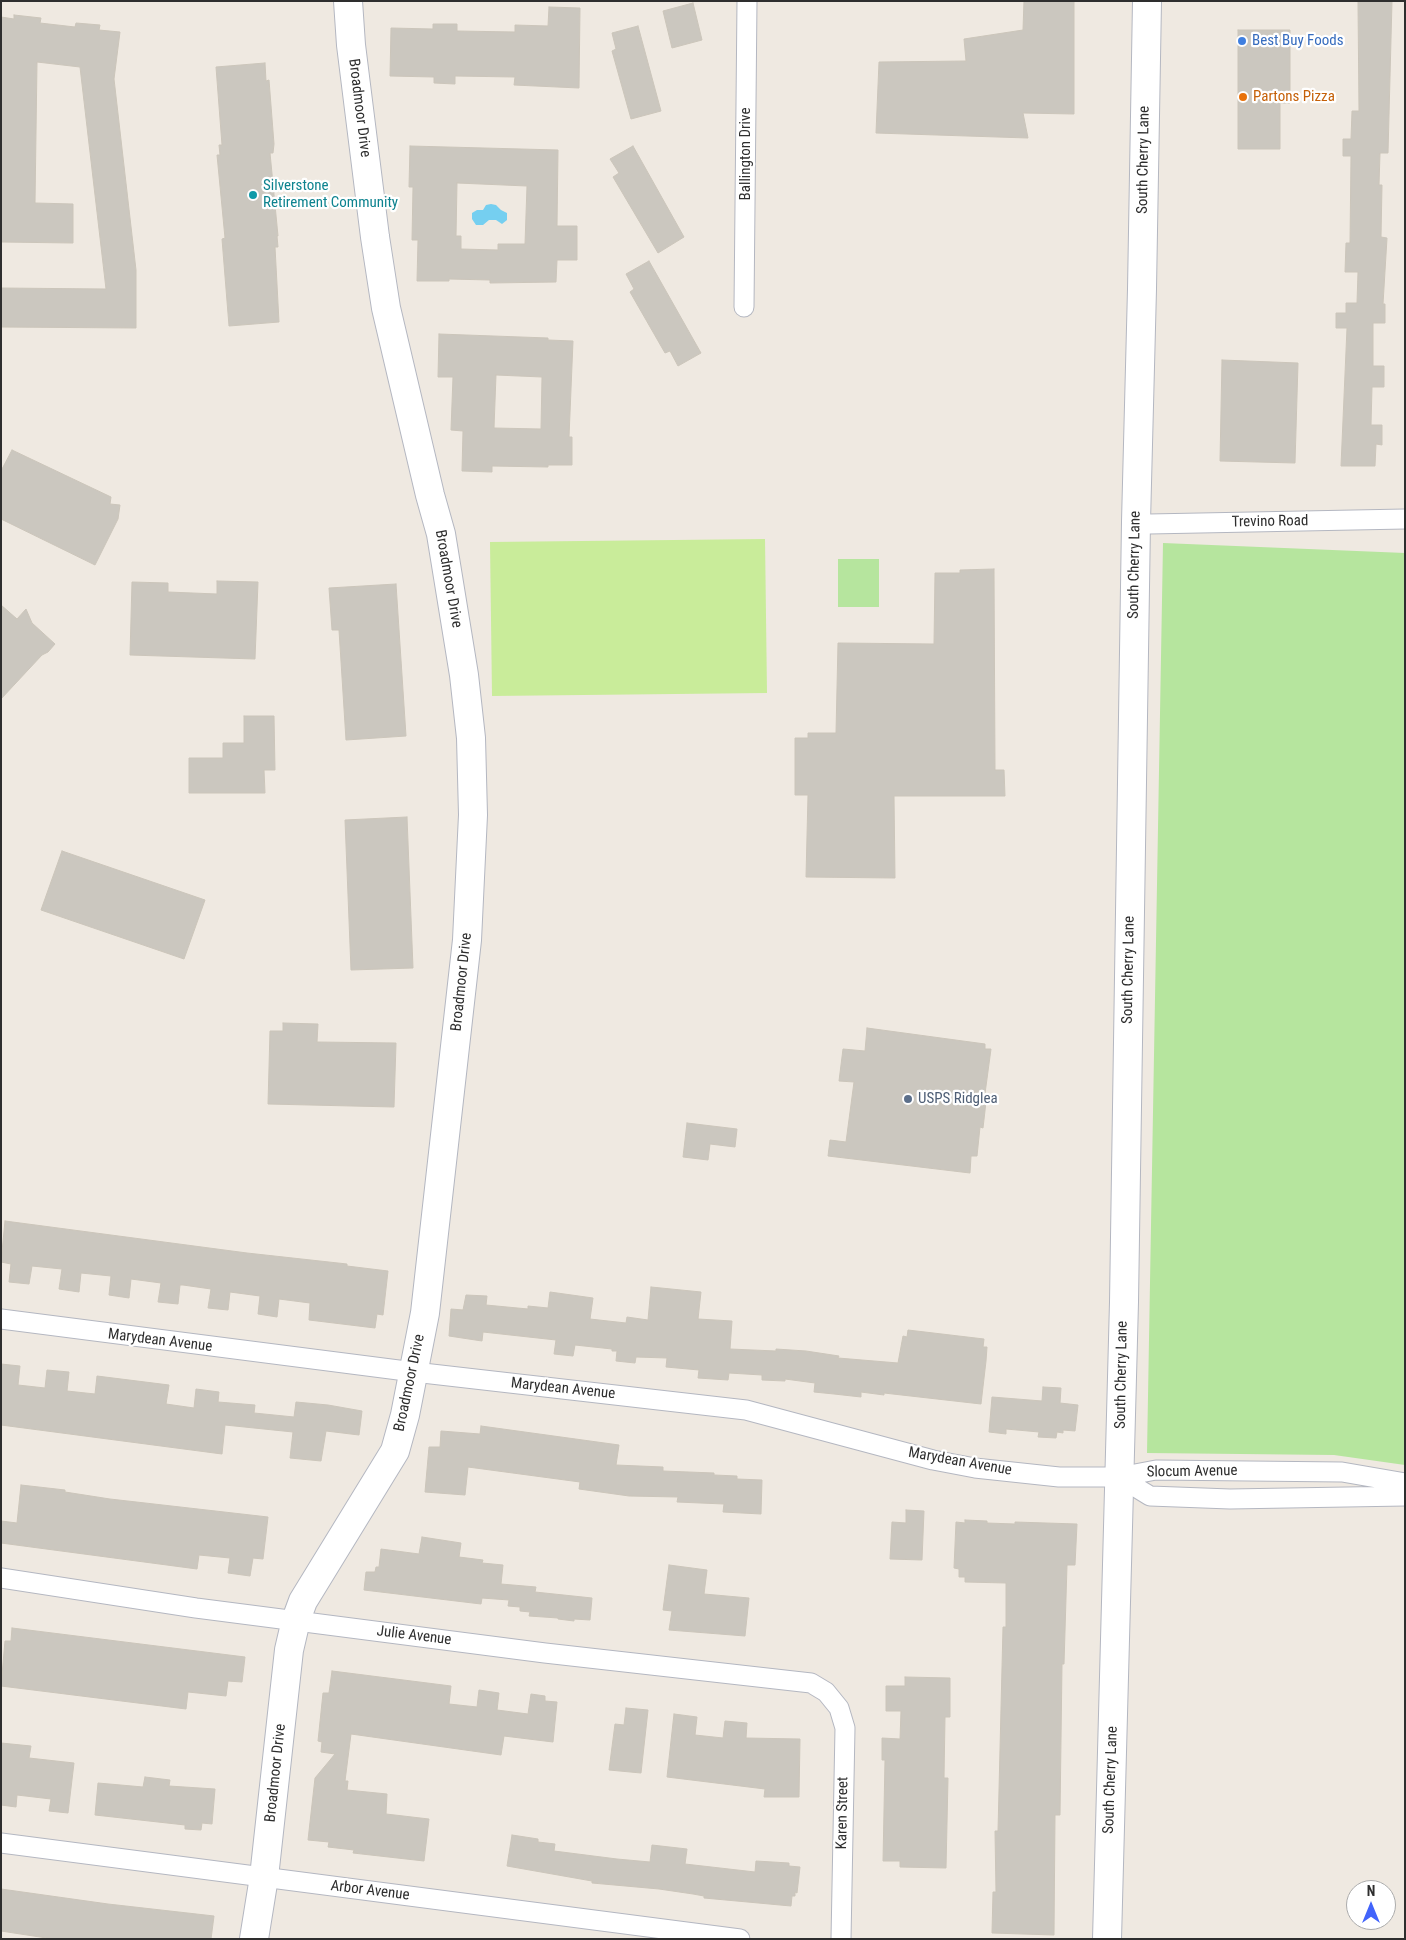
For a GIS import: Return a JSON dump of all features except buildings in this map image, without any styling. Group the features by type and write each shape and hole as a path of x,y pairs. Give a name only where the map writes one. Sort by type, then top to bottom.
{"street":[{"name":"Broadmoor Drive","path":"254,1939 264,1877 289,1650 296,1620 303,1601 395,1451 405,1415 425,1313 467,940 473,815 471,738 464,675 441,534 430,495 383,290 351,45 348,1"},
{"name":"Ballington Drive","path":"744,307 747,1"},
{"name":"South Cherry Lane","path":"1107,1939 1124,1302 1136,522 1147,1"},
{"name":"Trevino Road","path":"1136,522 1149,524 1405,519"},
{"name":"Marydean Avenue","path":"1,1319 414,1372 746,1410 933,1460 975,1468 1059,1477 1119,1477"},
{"name":"Slocum Avenue","path":"1119,1477 1156,1470 1342,1472 1405,1483"},
{"name":"Slocum Avenue","path":"1119,1477 1150,1496 1230,1499 1405,1496"},
{"name":"Julie Avenue","path":"1,1578 196,1608 545,1653 811,1683 826,1692"},
{"name":"Karen Street","path":"826,1692 840,1708 845,1728 841,1939"},
{"name":"Arbor Avenue","path":"1,1843 740,1939"}],"green space":[{"path":"765,539 767,693 492,696 490,542"},
{"path":"1163,543 1405,553 1405,1465 1334,1455 1147,1453"},
{"path":"838,559 879,559 879,607 838,607"}],"water":[{"path":"486,205 496,205 507,213 507,220 502,224 496,220 489,220 483,225 476,225 472,219 472,213 477,210 483,210"}],"place":[{"name":"Best Buy Foods","path":"1242,41"},
{"name":"Partons Pizza","path":"1243,97"},
{"name":"Silverstone Retirement Community","path":"253,195"},
{"name":"USPS Ridglea","path":"908,1099"}]}
